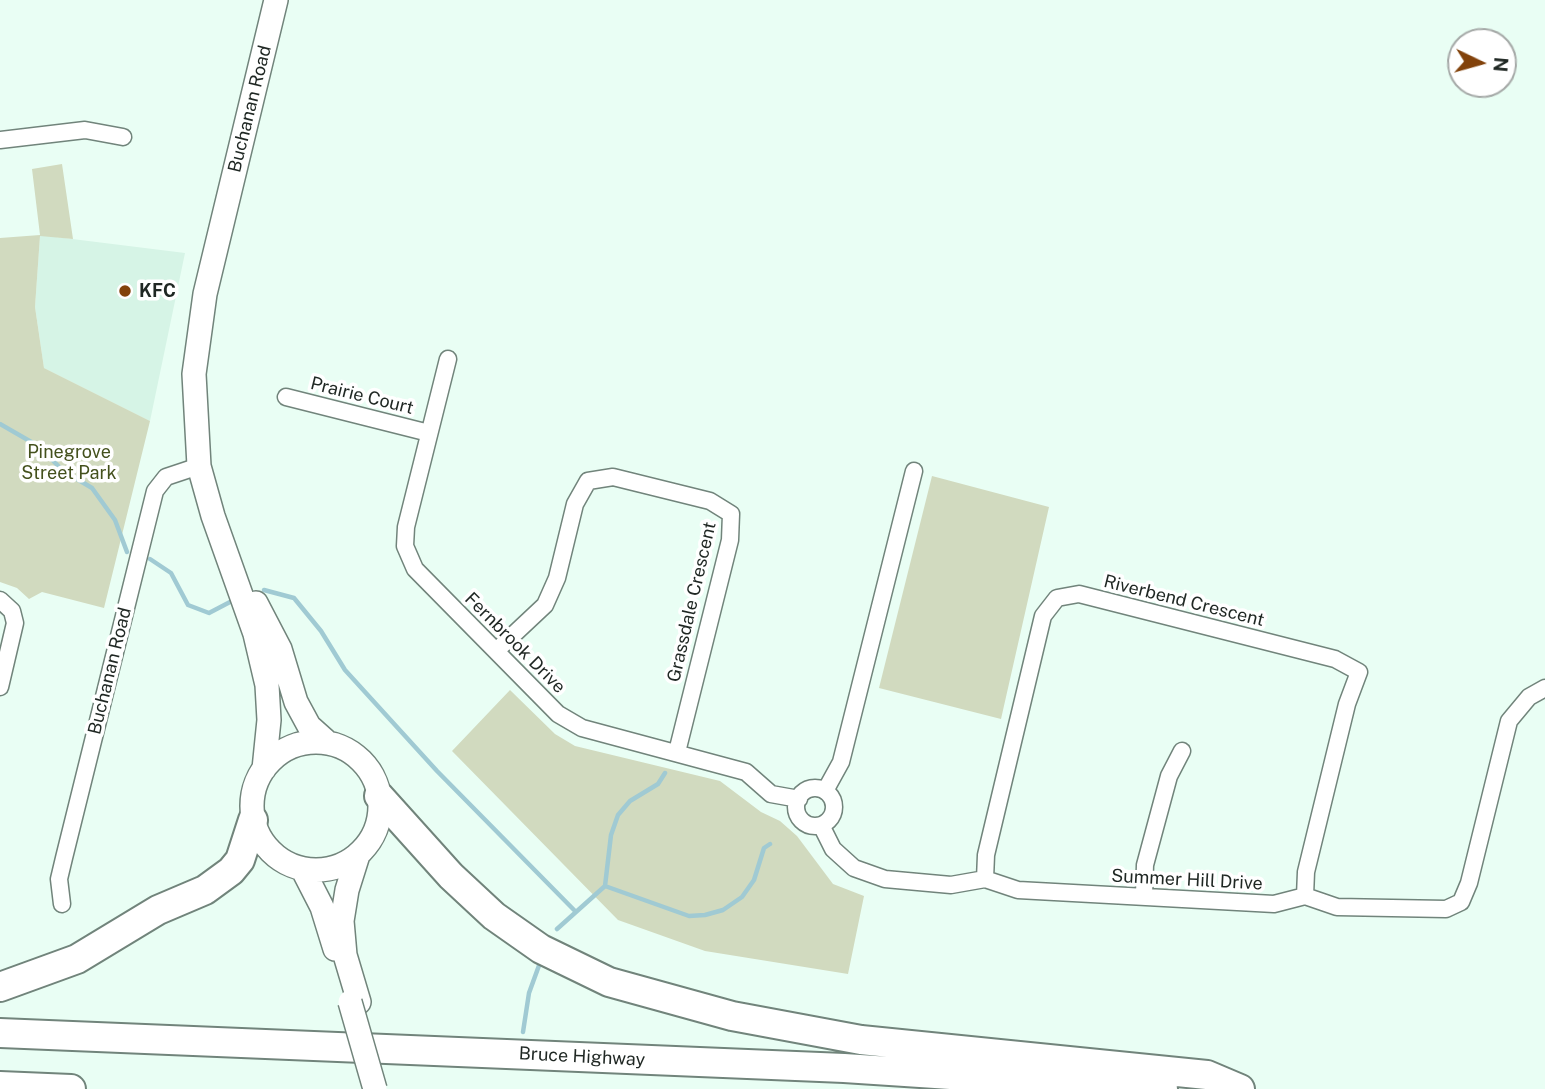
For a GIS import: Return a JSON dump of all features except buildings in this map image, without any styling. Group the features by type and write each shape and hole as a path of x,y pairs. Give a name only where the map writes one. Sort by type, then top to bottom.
{"highway":[{"path":"379,796 452,876 494,916 541,948 609,982 720,1013 861,1040 1207,1075 1240,1089"},
{"path":"0,987 77,959 158,910 205,890 231,871 240,860 253,820"},
{"name":"Bruce Highway","path":"0,1033 844,1068 1163,1089"},
{"path":"0,1086 71,1089"}],"main road":[{"name":"Buchanan Road","path":"264,769 270,720 266,677 255,634 213,516 199,466 194,374 199,320 276,0"},
{"name":"Buchanan Road","path":"213,516 280,649 296,702 309,726 328,743"},
{"path":"358,855 328,870 303,870 286,863 271,852 259,837 253,820 253,793 264,769 276,755 292,746 310,742 328,743 349,751 360,760 373,778 379,796 377,824 370,841 358,855 346,890 342,921 345,955 375,1089"},
{"path":"303,870 322,907 384,1089"}],"street":[{"path":"0,140 85,130 122,137"},
{"name":"Fernbrook Drive","path":"448,359 406,527 405,547 415,569 558,714 582,728 746,772 771,794 799,799"},
{"name":"Prairie Court","path":"286,397 429,433"},
{"name":"Buchanan Road","path":"62,904 59,879 155,491 166,477 199,466"},
{"path":"825,791 841,762 914,471"},
{"name":"Grassdale Crescent","path":"496,651 545,605 557,578 575,504 588,481 613,477 710,501 731,514 730,540 677,752"},
{"name":"Riverbend Crescent","path":"985,879 986,855 1043,616 1056,598 1079,594 1335,659 1359,672 1347,704 1306,872 1305,896"},
{"path":"0,600 12,611 15,623 0,687"},
{"path":"1305,896 1338,907 1446,909 1461,902 1469,884 1509,720 1529,697 1545,688"},
{"path":"1144,895 1149,852 1169,776 1182,751"},
{"path":"811,789 825,791 834,803 834,809 828,821 821,825 803,821 797,811 799,799 811,789"},
{"name":"Summer Hill Drive","path":"821,825 834,849 854,868 885,879 951,886 985,879 1018,890 1274,904 1305,896"}],"shaded area":[{"path":"40,235 185,253 150,421 44,368 35,307"}],"green space":[{"name":"Pinegrove Street Park","path":"62,164 73,239 40,236 35,307 44,368 150,421 104,608 42,592 29,599 17,588 0,582 0,238 40,235 32,169"},
{"path":"932,476 1049,507 1001,719 879,688"},
{"path":"510,690 555,734 575,746 720,781 761,812 780,821 797,836 833,884 864,896 848,974 705,951 618,920 452,751"}],"waterway":[{"path":"0,424 40,447 62,470 92,488 115,520 127,552"},
{"path":"150,559 171,573 188,605 209,613 230,602"},
{"path":"264,590 294,598 321,631 345,670 437,771 576,912"},
{"path":"557,929 605,886 611,835 618,815 630,801 658,784 665,773"},
{"path":"605,886 689,916 705,915 723,910 742,897 754,880 764,848 770,844"},
{"path":"523,1032 529,993 541,960"}],"place":[{"name":"KFC","path":"125,291"}]}
